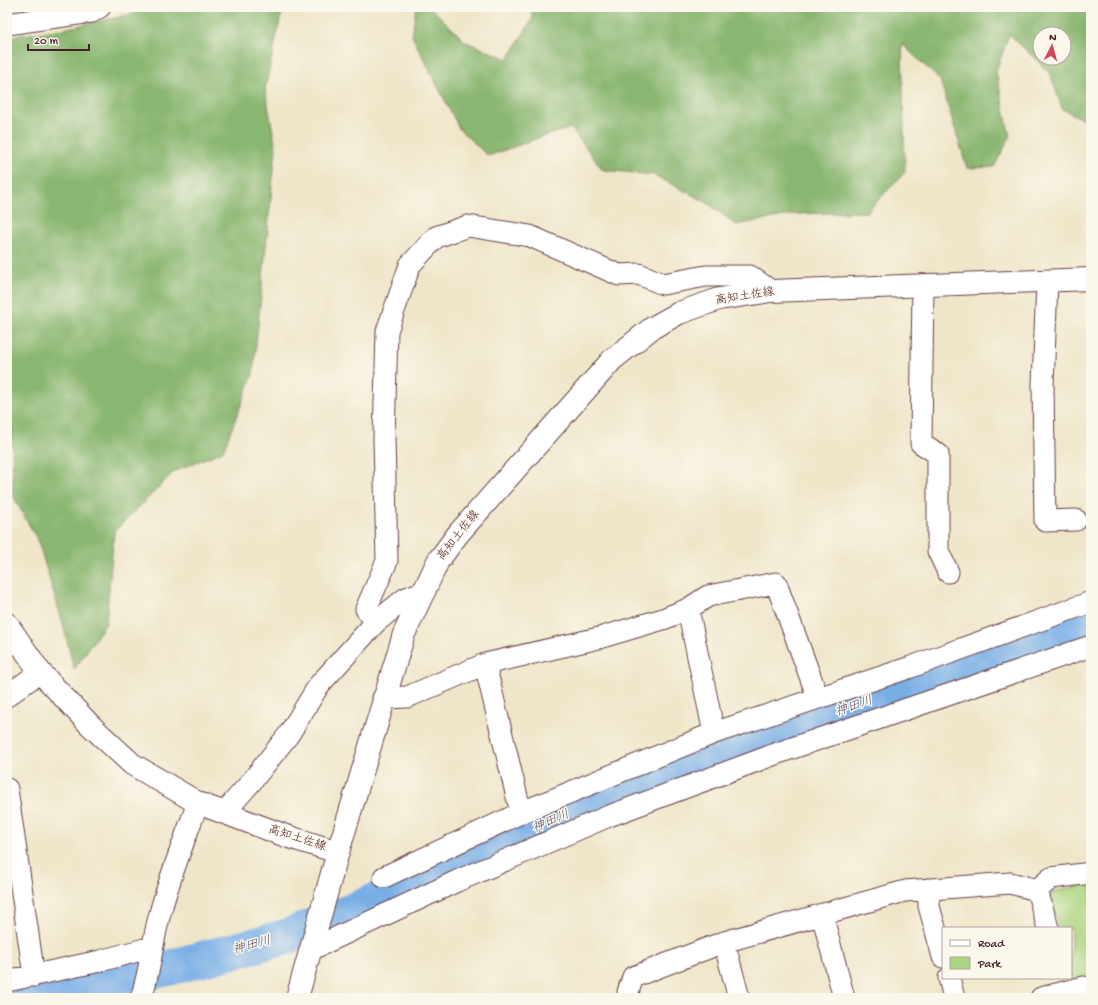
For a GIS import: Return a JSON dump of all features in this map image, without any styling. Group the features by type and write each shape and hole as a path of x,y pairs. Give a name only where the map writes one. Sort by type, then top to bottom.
{"main road":[{"name":"高知土佐線","path":"7,624 40,672 90,725 132,764 198,803 286,836 338,852 383,698 404,634 438,561 458,534 612,360 652,328 679,313 719,299 771,291 1091,279"},
{"path":"297,998 338,852"}],"street":[{"path":"7,24 92,12 100,7"},
{"path":"376,622 366,609 387,561 384,438 387,331 410,265 436,237 468,226 530,236 619,275 639,274 663,284 706,276 750,276 771,291"},
{"path":"1047,281 1043,385 1045,521 1076,520"},
{"path":"923,285 921,443 938,454 938,551 948,572"},
{"path":"383,698 407,697 485,664 599,638 663,619 688,609 708,596 776,583 818,698"},
{"path":"224,813 252,781 288,734 320,685 376,622 406,598 425,591"},
{"path":"384,877 525,811 714,733 912,667 1091,602"},
{"path":"688,609 714,733"},
{"path":"313,943 609,816 778,753 1091,646"},
{"path":"485,664 518,801 525,811"},
{"path":"7,696 40,672"},
{"path":"7,789 13,871 34,976"},
{"path":"144,989 159,916 177,857 198,803"},
{"path":"1037,890 1051,878 1091,873"},
{"path":"629,998 628,992 633,977 724,942 905,891 928,888 1010,883 1037,890"},
{"path":"928,888 930,906 942,953"},
{"path":"1037,890 1048,927"},
{"path":"822,914 844,998"},
{"path":"724,942 739,998"},
{"path":"7,981 100,961 151,953"},
{"path":"949,979 954,998"},
{"path":"1041,998 1064,985 1091,989"}],"green space":[{"path":"138,7 283,7 265,89 276,149 253,374 223,451 175,471 114,532 106,623 74,670 63,624 38,541 13,496 12,429 7,406 7,37 58,30 137,13"},
{"path":"416,7 430,7 466,42 508,59 533,18 530,7 1091,7 1091,123 1062,109 1050,73 1043,66 1072,66 1072,26 1032,26 1032,56 1009,34 996,72 1010,137 994,167 967,168 940,80 902,44 905,172 867,212 796,214 736,225 706,202 654,175 603,170 571,128 488,156 460,130 412,36"},
{"path":"1091,884 1091,979 1069,981 1069,979 1072,979 1072,927 1058,927 1051,892"}],"waterway":[{"name":"神田川","path":"7,998 168,968 286,937 362,907 519,835 707,757 1091,625"}]}
